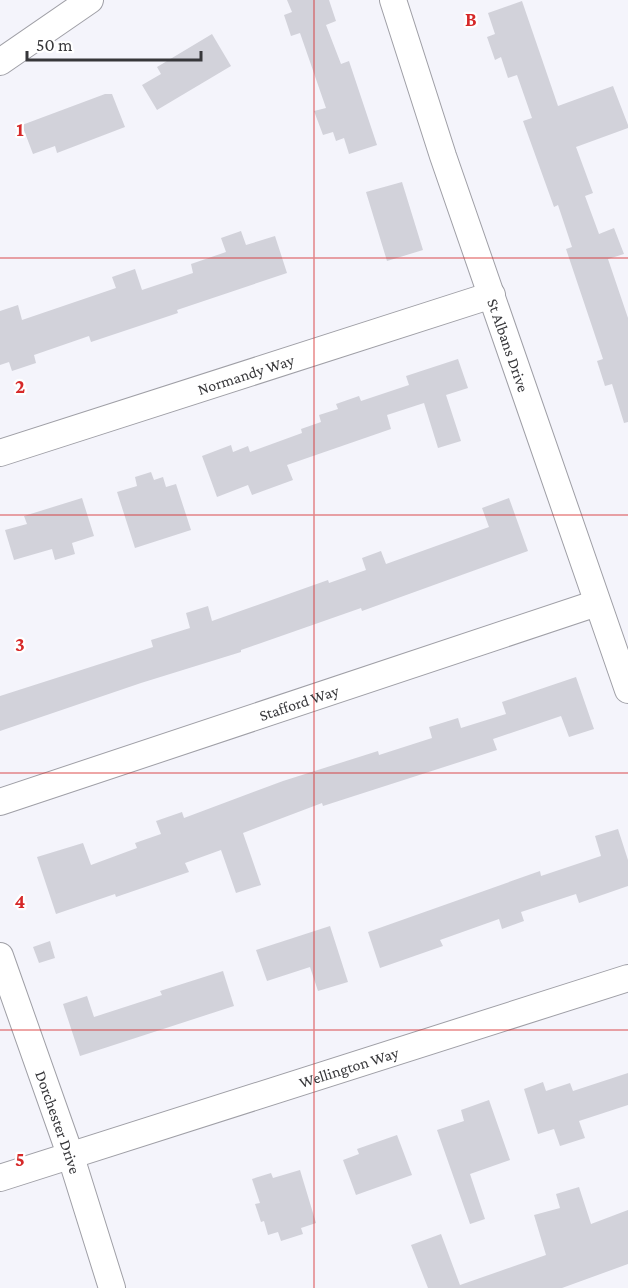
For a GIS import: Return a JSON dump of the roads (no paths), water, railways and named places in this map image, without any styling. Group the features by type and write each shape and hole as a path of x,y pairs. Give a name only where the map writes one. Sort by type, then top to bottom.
{"street":[{"path":"0,62 90,0"},
{"name":"St Albans Drive","path":"393,0 443,156 628,690"},
{"name":"Normandy Way","path":"0,453 492,295"},
{"name":"Stafford Way","path":"0,802 597,603"},
{"name":"Dorchester Drive","path":"0,956 71,1157 112,1288"},
{"name":"Wellington Way","path":"0,1178 628,978"}]}
